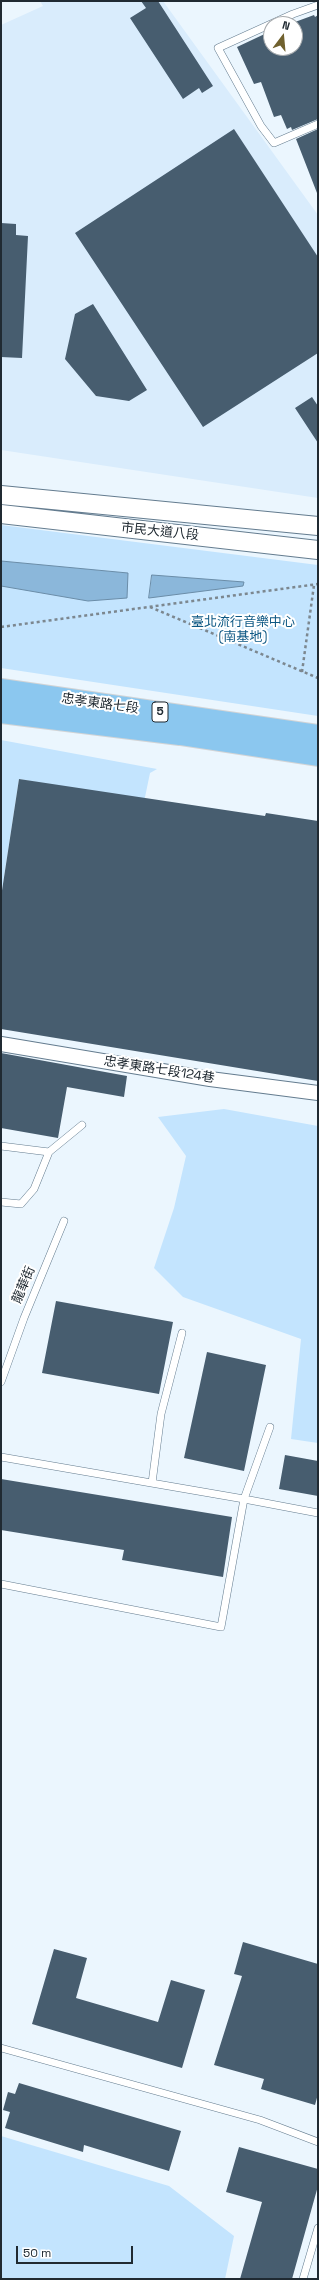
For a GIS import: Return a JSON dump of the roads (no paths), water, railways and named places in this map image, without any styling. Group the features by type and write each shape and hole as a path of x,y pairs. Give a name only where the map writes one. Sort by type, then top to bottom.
{"main road":[{"name":"忠孝東路七段","path":"1,690 318,736"},
{"name":"忠孝東路七段","path":"1,712 180,734 318,755"}],"street":[{"name":"市民大道八段","path":"1,495 318,526"},
{"name":"市民大道八段","path":"1,514 318,550"},
{"name":"忠孝東路七段124巷","path":"1,1044 210,1079 318,1093"}],"lane":[{"path":"318,5 293,14 218,48 260,126 274,143 318,124"},
{"path":"1,1202 21,1204 34,1189 49,1152 82,1126"},
{"path":"1,1146 49,1152"},
{"name":"龍華街","path":"1,1382 24,1318 64,1221"},
{"path":"152,1483 161,1414 182,1333"},
{"path":"1,1584 221,1627 244,1498 270,1427"},
{"path":"1,1457 244,1498 318,1513"},
{"path":"1,2048 260,2120 318,2142"},
{"path":"303,2279 318,2228"}],"park label":[{"name":"臺北流行音樂中心 (南基地)","path":"243,630"}]}
